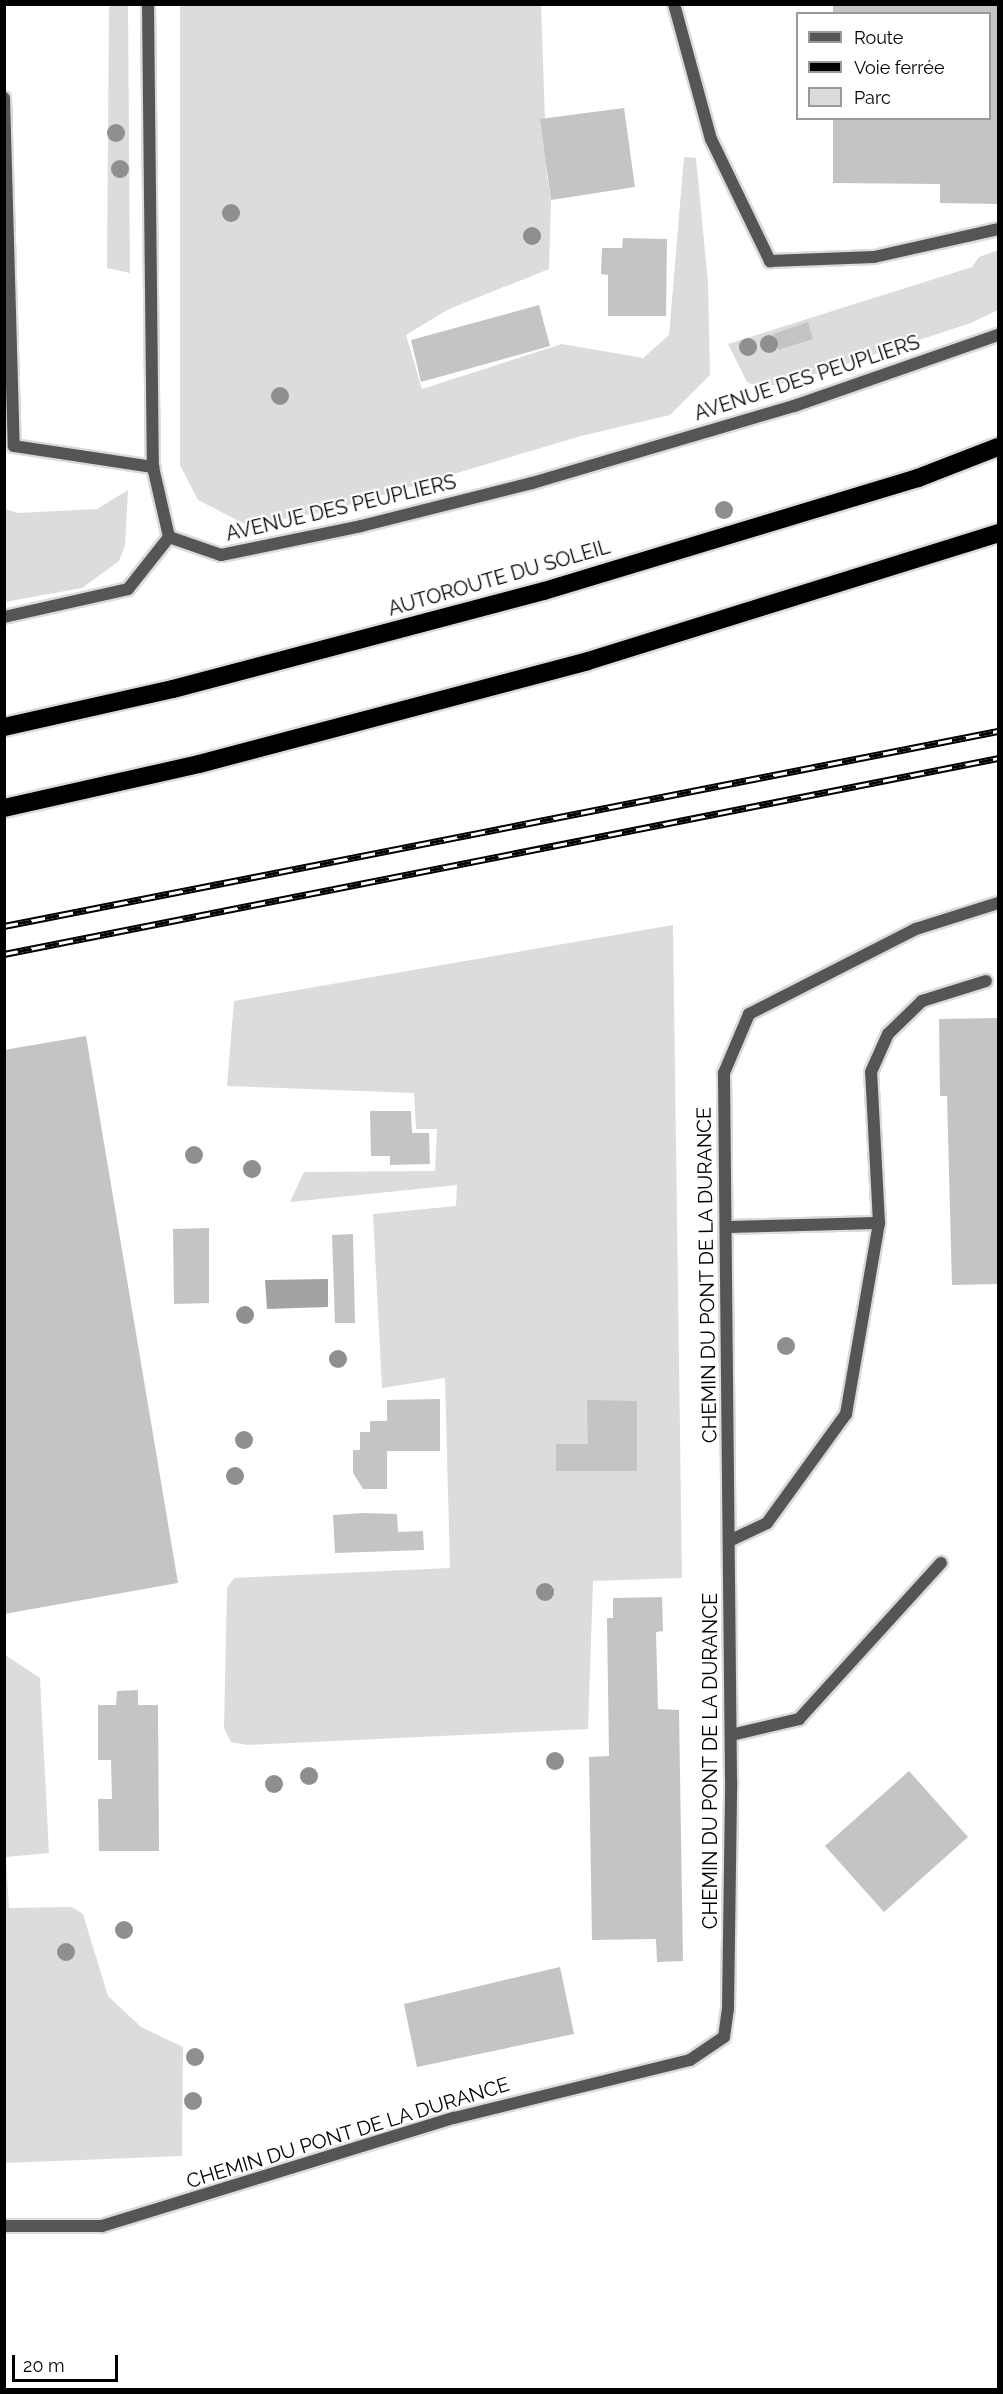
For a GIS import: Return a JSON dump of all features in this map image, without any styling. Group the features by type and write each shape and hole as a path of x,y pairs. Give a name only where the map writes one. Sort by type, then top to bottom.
{"highway":[{"name":"AUTOROUTE DU SOLEIL","path":"4,727 173,689 544,591 918,478 999,447"},
{"path":"4,808 199,764 588,661 999,533"}],"street":[{"path":"4,617 128,589 169,537 153,467 148,4"},
{"path":"674,4 711,139 770,261 874,257 999,229"},
{"path":"4,98 14,446 153,467"},
{"name":"AVENUE DES PEUPLIERS","path":"169,537 221,555 362,526 532,483 794,406 999,334"},
{"name":"CHEMIN DU PONT DE LA DURANCE","path":"4,2226 102,2226 454,2118 690,2060 724,2037 728,2009 731,1735 724,1073 749,1014 916,929 999,903"},
{"path":"729,1541 767,1523 846,1414 879,1223 871,1072 888,1034 922,1001 986,981"},
{"path":"726,1227 879,1223"},
{"path":"731,1735 799,1719 940,1563"}],"green space":[{"path":"109,5 128,5 130,273 107,268"},
{"path":"180,5 541,5 547,176 551,200 549,269 449,309 406,335 422,389 562,344 643,358 669,335 684,157 696,158 708,283 710,375 670,415 581,436 336,509 249,526 198,500 180,465"},
{"path":"998,250 998,310 971,323 793,381 760,388 747,382 728,344 972,267 979,257"},
{"path":"128,490 125,545 119,561 82,588 5,602 5,509 18,513 97,509"},
{"path":"673,925 682,1578 593,1581 588,1729 247,1745 231,1742 224,1728 227,1588 234,1578 450,1568 445,1378 382,1388 373,1214 456,1206 457,1185 290,1202 304,1172 435,1171 437,1129 416,1129 414,1093 227,1086 234,1001"},
{"path":"5,1655 40,1678 49,1853 6,1857 9,1908 72,1907 83,1914 108,1996 141,2027 183,2047 182,2156 5,2163"}],"shaded area":[{"path":"328,1279 328,1307 267,1309 265,1280"}],"building":[{"path":"833,4 998,4 998,204 940,203 940,184 833,183 833,120 991,120 991,12 833,12"},
{"path":"624,108 635,187 551,200 540,119"},
{"path":"623,238 667,239 666,316 608,316 608,275 601,274 602,248 622,248"},
{"path":"539,305 550,346 421,382 411,340"},
{"path":"808,322 813,339 778,350 773,334"},
{"path":"998,1018 998,1284 952,1285 947,1096 940,1096 939,1019"},
{"path":"86,1036 178,1583 4,1614 4,1050"},
{"path":"370,1111 411,1111 412,1133 429,1133 430,1164 390,1165 390,1156 371,1156"},
{"path":"209,1228 209,1303 174,1304 173,1229"},
{"path":"353,1234 355,1323 335,1323 332,1235"},
{"path":"440,1399 440,1451 387,1451 387,1489 363,1489 353,1473 353,1450 360,1450 360,1432 370,1432 370,1421 387,1421 387,1400"},
{"path":"587,1400 637,1401 637,1471 556,1471 556,1444 588,1444"},
{"path":"397,1514 398,1532 423,1531 424,1550 335,1553 333,1515"},
{"path":"662,1597 663,1631 656,1632 658,1709 679,1710 683,1961 657,1962 656,1939 592,1940 589,1757 609,1756 607,1618 613,1618 613,1598"},
{"path":"138,1690 138,1705 158,1705 159,1851 99,1851 98,1799 112,1799 111,1760 98,1760 98,1705 116,1705 117,1691"},
{"path":"909,1771 968,1837 884,1912 825,1846"},
{"path":"560,1967 574,2034 417,2067 404,2004"}],"railway":[{"path":"4,926 998,731"},
{"path":"4,954 998,758"}]}
